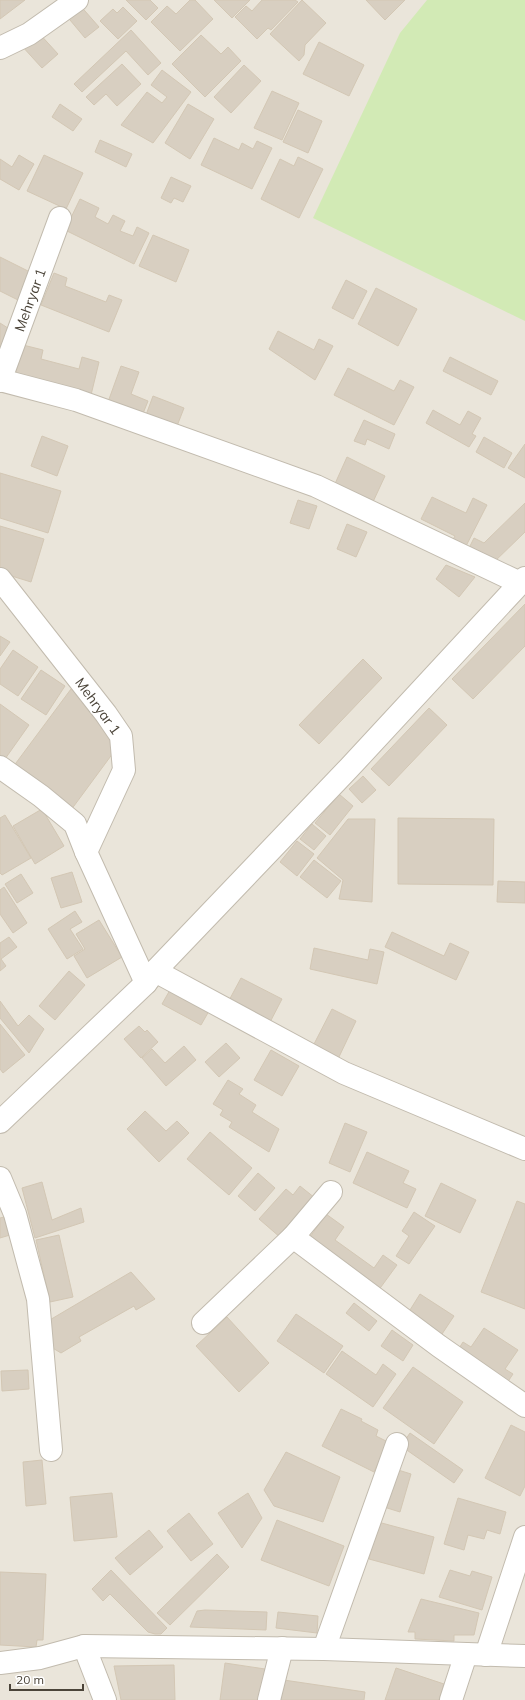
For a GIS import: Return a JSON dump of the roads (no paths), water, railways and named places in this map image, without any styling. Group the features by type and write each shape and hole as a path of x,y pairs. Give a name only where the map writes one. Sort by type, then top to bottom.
{"street":[{"path":"0,48 29,34 77,0"},
{"name":"Mehryar 1","path":"0,381 60,218"},
{"path":"0,381 76,400 316,486 523,580 349,768 150,977 0,1122"},
{"name":"Mehryar 1","path":"0,579 106,714 121,736 124,770 86,852"},
{"path":"0,767 41,796 75,824 86,852 150,977 344,1073 525,1149"},
{"path":"0,1178 16,1214 38,1299 51,1450"},
{"path":"203,1323 293,1237 331,1192"},
{"path":"293,1237 439,1346 525,1406"},
{"path":"324,1649 397,1444"},
{"path":"451,1700 476,1654 525,1537"},
{"path":"0,1662 40,1658 84,1646 282,1648 525,1656"},
{"path":"84,1646 105,1700"},
{"path":"269,1700 282,1648"}]}
